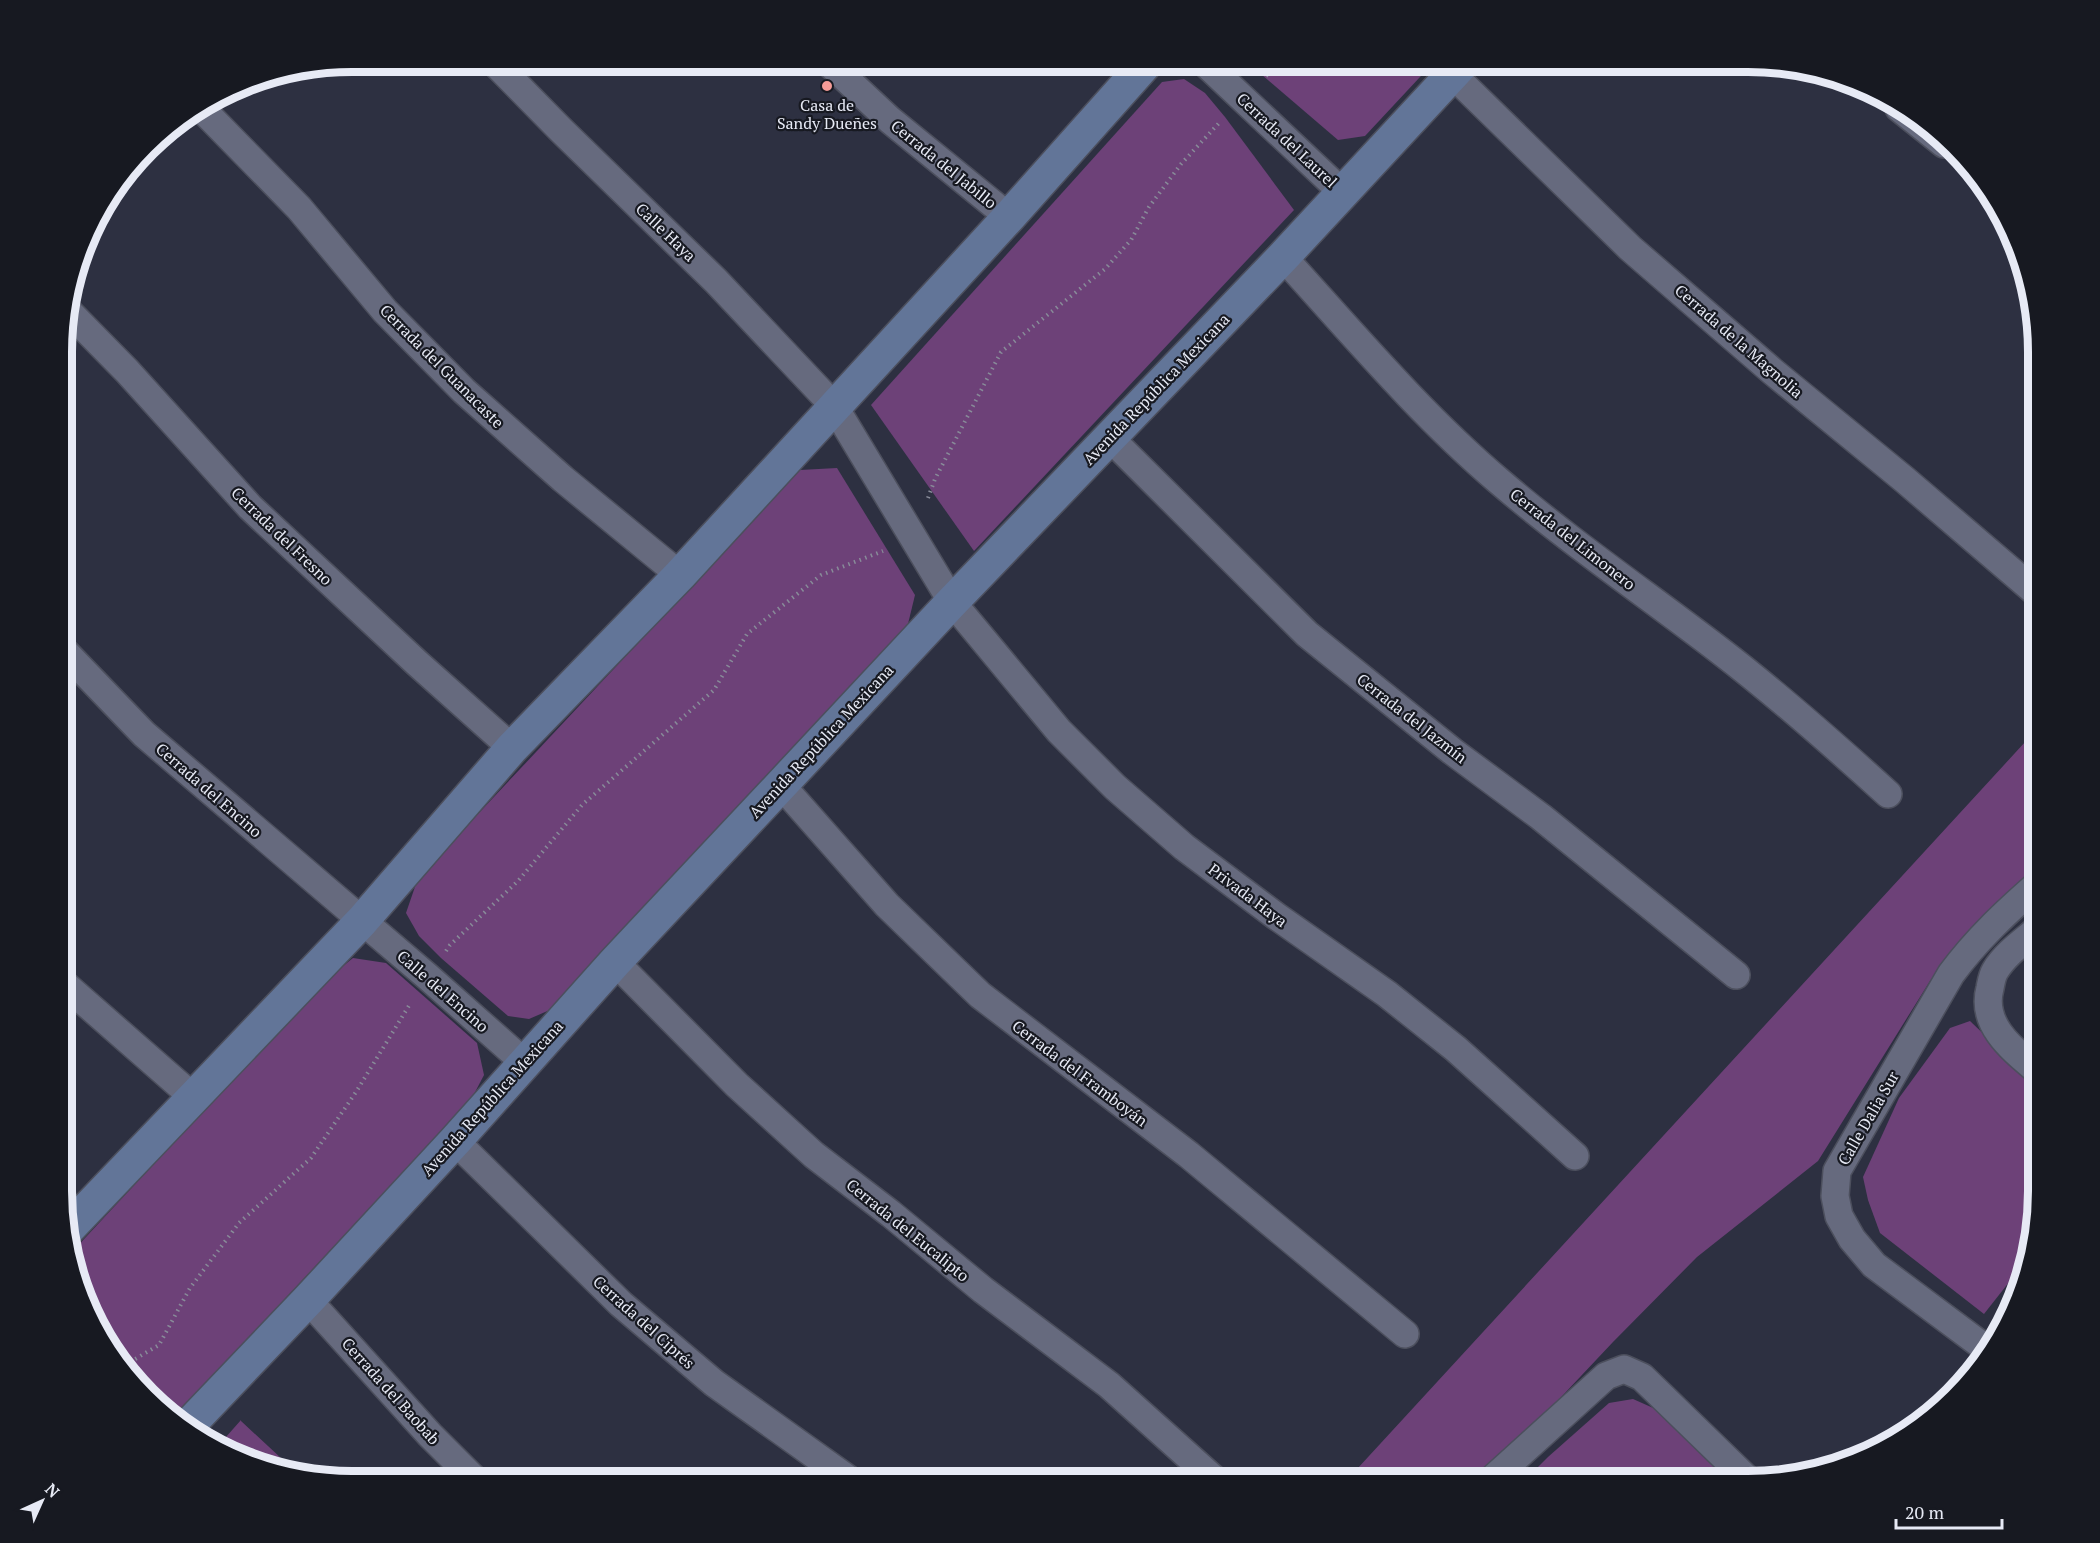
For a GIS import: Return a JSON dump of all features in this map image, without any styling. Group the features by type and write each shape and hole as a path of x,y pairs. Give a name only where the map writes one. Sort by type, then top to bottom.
{"main road":[{"path":"74,1224 362,921 512,748 680,575 1009,217 1138,72"},
{"name":"Avenida República Mexicana","path":"192,1421 455,1141 615,962 780,785 1109,437 1283,257 1454,72"}],"street":[{"name":"Calle Haya","path":"504,72 716,281 834,406 910,530"},
{"name":"Cerrada del Jabillo","path":"839,72 890,120 1009,217"},
{"name":"Cerrada del Laurel","path":"1215,72 1343,193"},
{"name":"Cerrada de la Magnolia","path":"1462,72 1630,248 2028,585"},
{"name":"Cerrada del Guanacaste","path":"206,113 299,208 391,318 464,391 563,479 680,575"},
{"name":"Cerrada del Limonero","path":"1283,257 1396,382 1444,432 1491,474 1573,542 1720,650 1801,715 1888,794"},
{"name":"Cerrada del Fresno","path":"74,317 127,371 250,507 409,656 512,748"},
{"name":"Cerrada del Jazmín","path":"1109,437 1307,634 1435,738 1541,817 1736,975"},
{"name":"Privada Haya","path":"910,530 952,602 1059,731 1115,787 1184,847 1276,916 1387,994 1456,1049 1575,1156"},
{"name":"Cerrada del Encino","path":"72,659 144,734 362,921"},
{"name":"Cerrada del Framboyán","path":"780,785 887,905 980,995 1189,1155 1405,1334"},
{"name":"Calle Dalia Sur","path":"1982,1345 1874,1265 1851,1239 1839,1216 1835,1196 1837,1171 1951,974 1988,928 2028,893"},
{"name":"Calle del Encino","path":"362,921 524,1062"},
{"path":"2028,937 2002,961 1993,973 1988,997 1989,1017 1999,1034 2028,1062"},
{"name":"Cerrada del Eucalipto","path":"615,962 737,1085 814,1155 984,1290 1109,1385 1205,1471"},
{"path":"1951,974 1988,997"},
{"path":"72,991 193,1097"},
{"name":"Cerrada del Ciprés","path":"455,1141 621,1304 714,1383 837,1471"},
{"name":"Cerrada del Baobab","path":"308,1300 430,1435 466,1471"},
{"path":"1501,1471 1606,1376 1624,1369 1642,1377 1739,1471"}],"path":[{"path":"130,1362 159,1345 190,1288 239,1223 311,1158 450,945 518,881 582,805 714,690 747,634 821,575 887,549 910,530 925,505 935,479 1001,352 1105,269 1131,240 1149,207 1181,164 1271,72"}],"shaded area":[{"path":"1259,72 1425,72 1365,136 1338,140"},
{"path":"1184,79 1205,93 1294,210 974,551 871,405 1162,82"},
{"path":"837,468 915,595 907,628 559,1006 529,1019 508,1016 419,936 406,913 418,878 800,470"},
{"path":"2028,739 2028,878 1930,981 1818,1161 1697,1257 1491,1471 1355,1471"},
{"path":"353,958 386,963 477,1043 484,1075 472,1098 180,1412 141,1376 109,1331 93,1298 77,1246 322,983"},
{"path":"1970,1021 2028,1076 2028,1191 2023,1246 2015,1275 1984,1314 1880,1233 1868,1200 1863,1177 1899,1098 1950,1028"},
{"path":"1633,1399 1660,1411 1686,1434 1718,1471 1534,1471 1609,1403"},
{"path":"241,1420 286,1463 245,1450 224,1440"}],"place":[{"name":"Casa de Sandy Dueñes","path":"827,86"}]}
